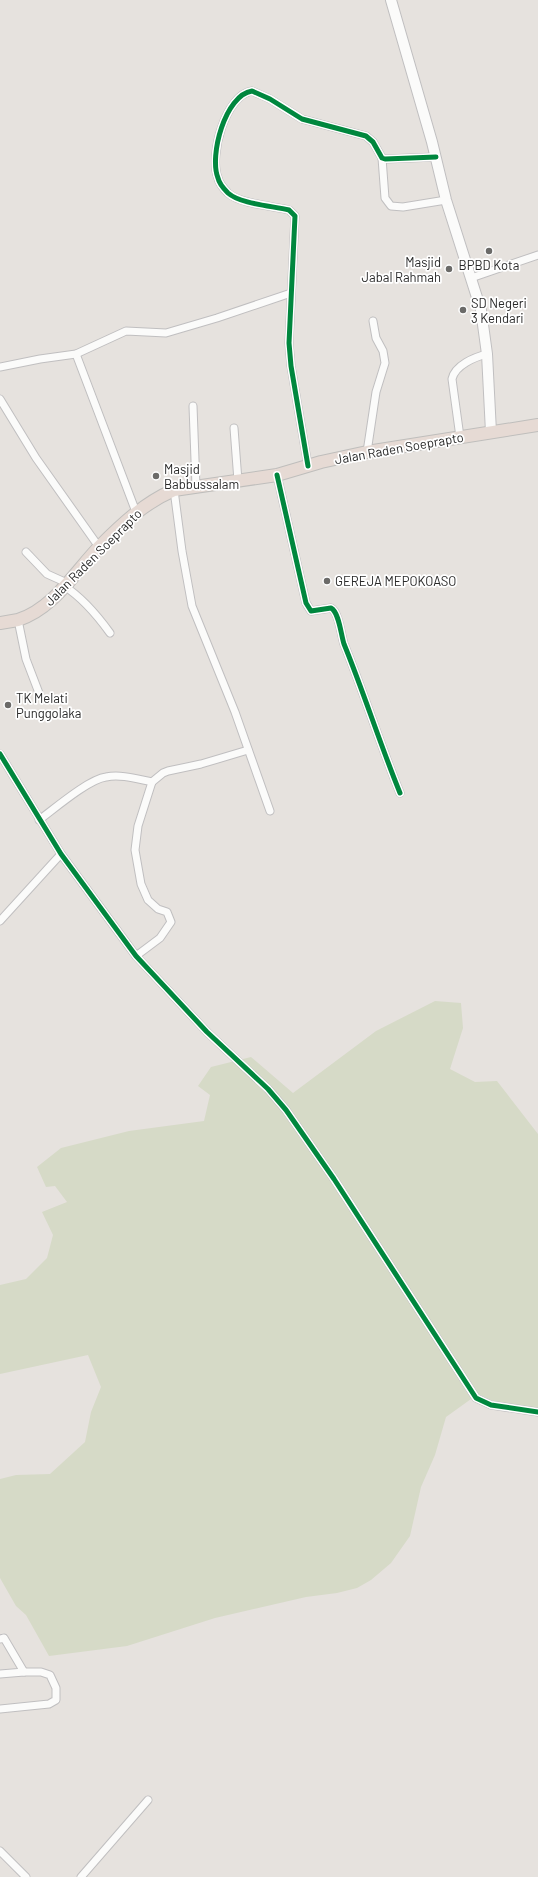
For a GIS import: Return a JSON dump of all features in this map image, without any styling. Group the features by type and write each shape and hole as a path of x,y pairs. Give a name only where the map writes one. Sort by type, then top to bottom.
{"highway":[{"name":"Jalan Raden Soeprapto","path":"0,622 18,620 45,605 99,547 136,512 158,497 174,490 277,475 367,452 538,425"}],"main road":[{"path":"391,0 436,157 446,200 481,310 487,354 491,432"}],"street":[{"path":"308,466 291,366 289,343 295,221 293,212 232,196 226,192 217,177 216,158 219,134 233,105 245,93 252,91 302,119 366,136 373,142 382,158 385,198 390,206 396,208 446,200"},
{"path":"382,158 436,157"},
{"path":"471,278 538,255"},
{"path":"0,367 76,354 120,332 136,331 161,334 166,333 291,293"},
{"path":"367,452 376,392 385,363 383,351 376,338 373,321"},
{"path":"76,354 136,512"},
{"path":"460,437 452,379 453,373 473,357 487,354"},
{"path":"0,399 2,409 99,547"},
{"path":"193,406 196,486"},
{"path":"234,428 238,481"},
{"path":"277,475 306,603 312,611 331,608 336,613 343,640 356,678 400,793"},
{"path":"174,490 185,571 192,606 235,712 270,811"},
{"path":"26,552 47,574 65,585 96,614 110,633"},
{"path":"18,620 26,659 39,693"},
{"path":"136,956 160,938 171,922 167,912 152,905 145,894 134,850 138,826 152,782 168,771 201,764 248,750"},
{"path":"0,754 60,854 136,956 207,1032 268,1089 286,1110 334,1179 476,1398 491,1405 538,1412"},
{"path":"39,820 97,779 112,776 152,782"},
{"path":"0,921 60,854"},
{"path":"0,1631 2,1638 24,1672"},
{"path":"0,1674 35,1671 50,1675 56,1688 57,1698 49,1704 0,1709"},
{"path":"81,1877 148,1800"},
{"path":"0,1851 26,1877"}],"green space":[{"path":"435,1001 461,1003 463,1028 450,1069 475,1082 497,1081 538,1134 538,1408 493,1401 478,1394 446,1417 435,1455 421,1487 410,1536 391,1563 371,1580 357,1588 337,1593 306,1597 215,1618 127,1646 49,1656 26,1615 16,1606 0,1578 0,1479 16,1475 50,1474 85,1442 91,1412 101,1387 88,1355 0,1374 0,1285 26,1279 47,1258 53,1235 42,1212 67,1202 55,1186 46,1187 37,1167 61,1148 129,1131 204,1121 210,1095 198,1086 211,1067 251,1057 293,1093 376,1031"}],"cycle path":[{"path":"308,466 291,366 289,343 295,216 289,210 240,200 233,197 223,188 216,168 216,156 218,142 227,114 234,103 242,95 252,91 270,99 302,119 366,136 373,142 382,158 436,157"},
{"path":"277,475 306,603 311,611 331,608 336,614 344,644 400,793"},
{"path":"0,754 61,854 136,956 207,1032 268,1089 286,1110 334,1179 476,1398 491,1405 538,1412"}],"place":[{"name":"BPBD Kota","path":"489,251"},
{"name":"Masjid Jabal Rahmah","path":"449,269"},
{"name":"SD Negeri 3 Kendari","path":"463,310"},
{"name":"Masjid Babbussalam","path":"156,476"},
{"name":"GEREJA MEPOKOASO","path":"327,581"},
{"name":"TK Melati Punggolaka","path":"8,705"}]}
